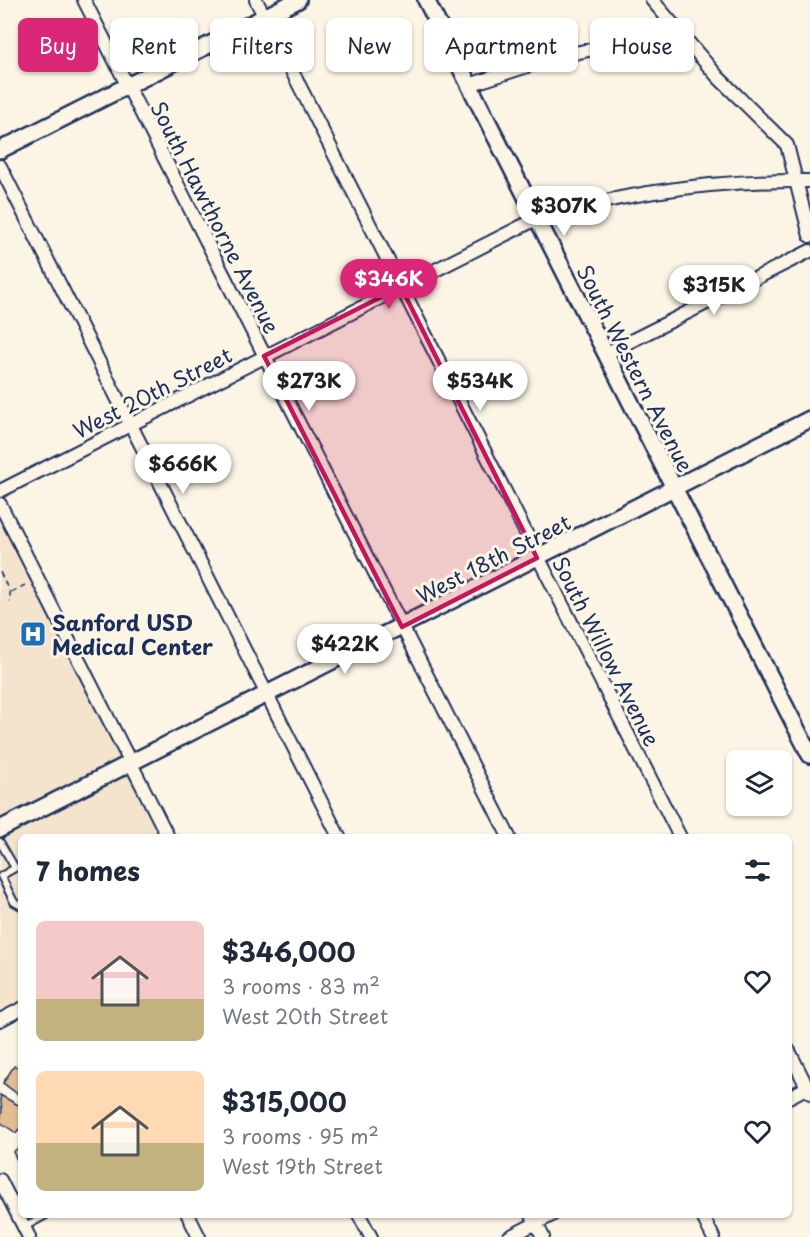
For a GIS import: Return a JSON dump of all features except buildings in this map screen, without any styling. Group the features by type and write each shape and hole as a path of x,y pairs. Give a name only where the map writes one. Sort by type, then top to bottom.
{"street":[{"name":"South Hawthorne Avenue","path":"84,0 507,834"},
{"name":"South Willow Avenue","path":"256,0 678,834"},
{"path":"0,150 298,0"},
{"name":"South Western Avenue","path":"426,0 810,755"},
{"path":"652,0 666,18"},
{"path":"469,85 590,49"},
{"path":"694,51 787,145 810,237"},
{"path":"0,166 337,834"},
{"name":"West 20th Street","path":"0,491 536,219 584,205 657,190 730,182 810,181"},
{"path":"605,354 810,251"},
{"name":"West 18th Street","path":"0,829 267,696 810,419"},
{"path":"0,504 166,834"},
{"path":"0,1020 18,1011"},
{"path":"792,1057 809,1089 792,1095"},
{"path":"0,1180 18,1216"},
{"path":"19,1218 26,1232"},
{"path":"190,1218 199,1237"},
{"path":"362,1218 371,1237"},
{"path":"704,1218 713,1237"},
{"path":"508,1237 534,1219 543,1237"}],"lane":[{"path":"0,842 15,868 1,876 14,902 18,904"},
{"path":"26,1232 42,1218"}],"path":[{"path":"0,572 10,592 10,602"},
{"path":"10,592 25,585"}],"highlighted area":[{"path":"401,287 537,558 402,627 264,356"}],"shaded area":[{"name":"Sanford USD Medical Center","path":"0,504 166,834 18,834 18,1011 0,1020"}],"place":[{"name":"Sanford USD Medical Center","path":"33,634"}]}
